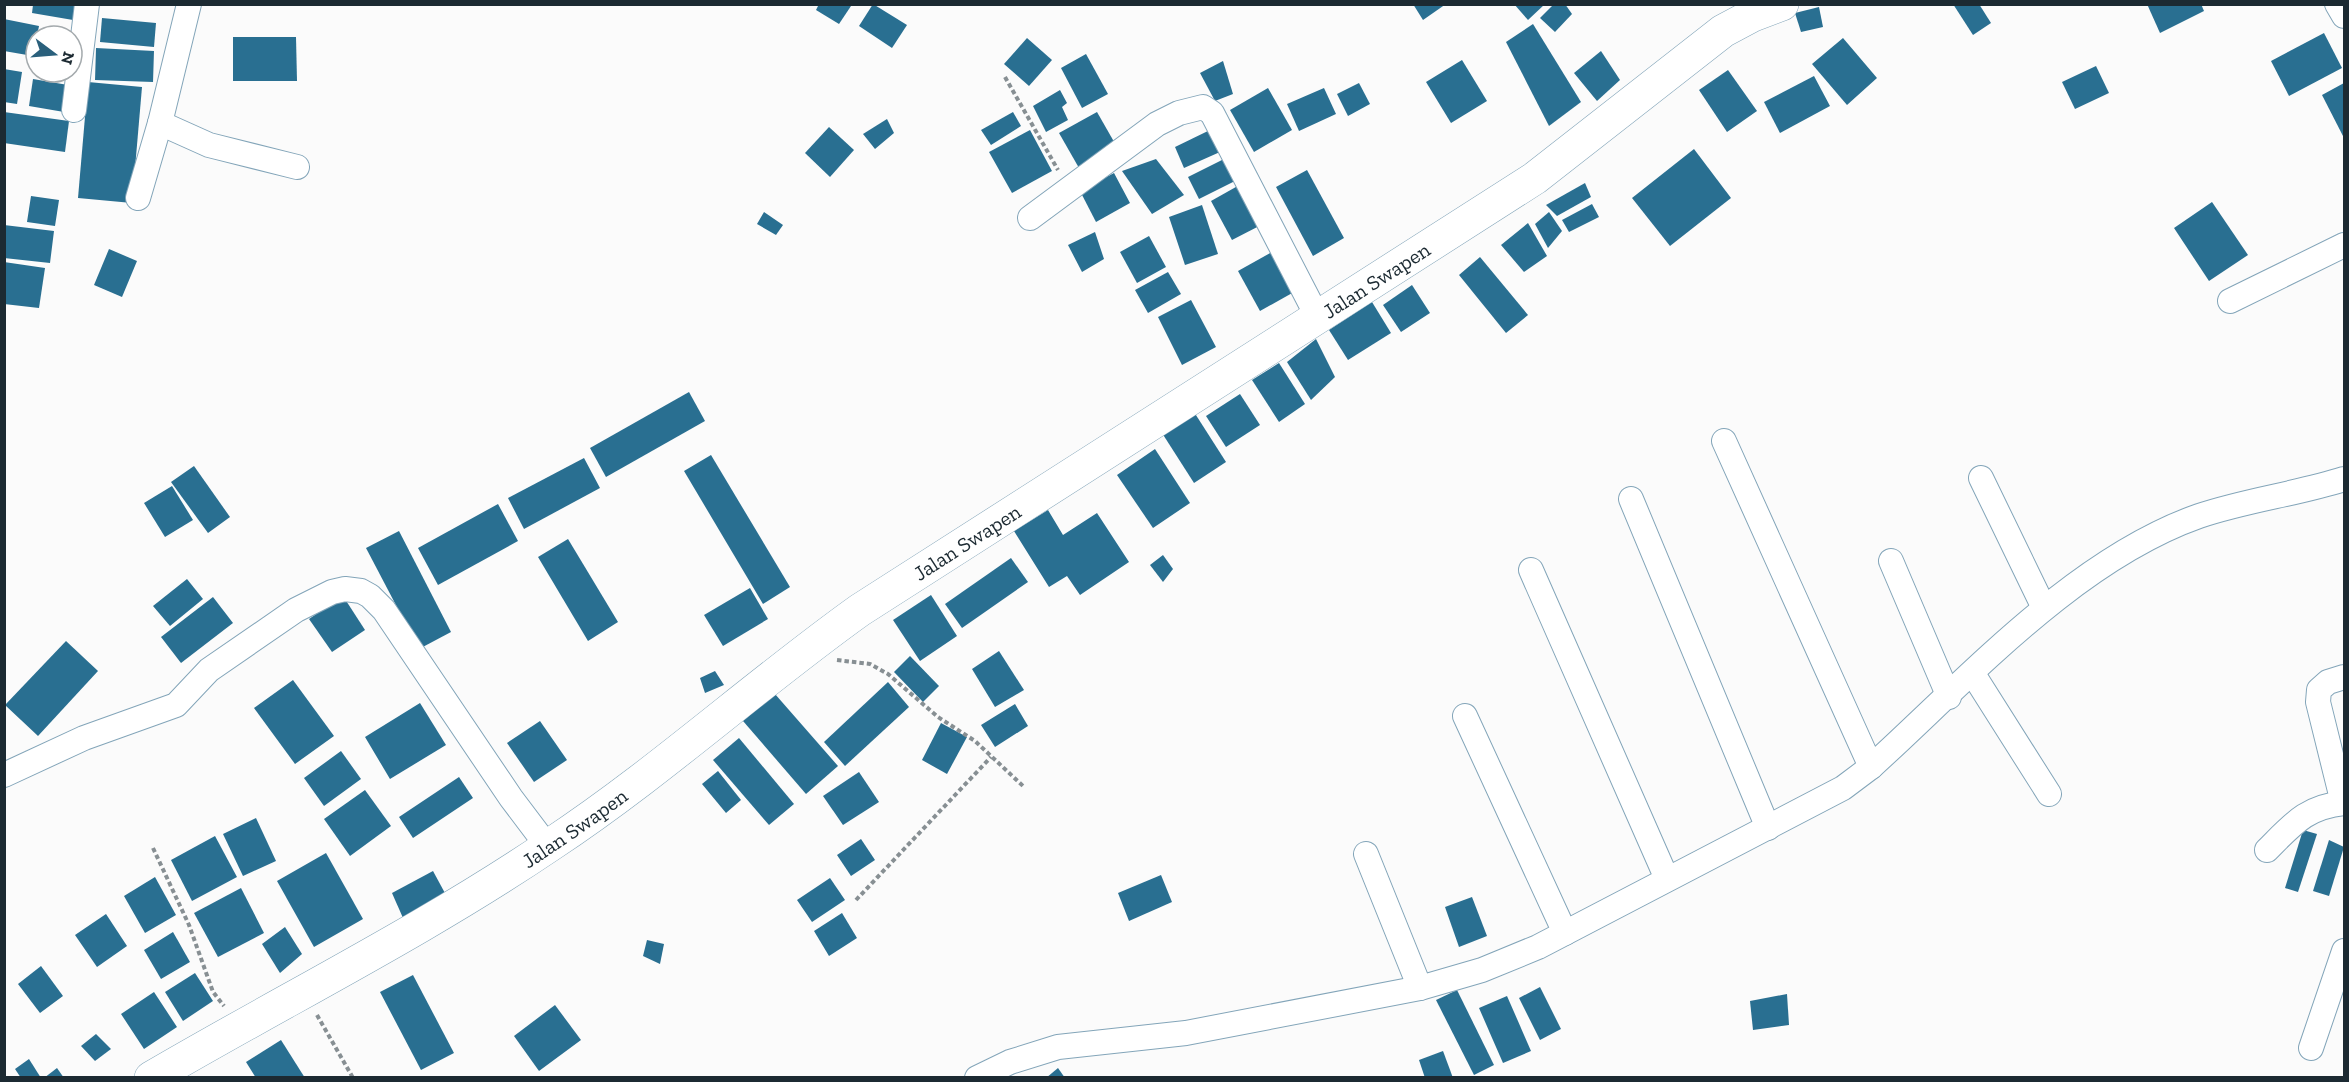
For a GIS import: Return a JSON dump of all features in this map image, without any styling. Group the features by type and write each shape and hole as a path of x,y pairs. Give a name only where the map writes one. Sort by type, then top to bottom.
{"main road":[{"name":"Jalan Swapen","path":"151,1077 461,901 548,847 616,801 797,655 860,610 1535,178 1723,31 1753,15 1782,4"}],"street":[{"path":"74,110 87,4"},
{"path":"138,198 160,123 189,4"},
{"path":"2337,4 2344,16"},
{"path":"1030,218 1156,124 1179,113 1203,107 1212,113 1317,316"},
{"path":"160,123 209,145 297,167"},
{"path":"2230,302 2344,245"},
{"path":"1724,441 1871,767"},
{"path":"1981,478 2044,608"},
{"path":"977,1077 1010,1062 1058,1047 1186,1034 1420,988 1482,970 1538,947 1843,788 1871,767 2044,608 2122,554 2198,517 2344,479"},
{"path":"1631,499 1768,828"},
{"path":"1891,561 1949,697"},
{"path":"1531,570 1667,879"},
{"path":"4,774 84,738 176,705 209,670 296,610 332,592 354,590 370,596 384,610 511,798 548,847"},
{"path":"1973,674 2049,794"},
{"path":"2267,850 2301,817 2318,807 2344,803 2319,702 2319,690 2328,682 2344,677"},
{"path":"1465,716 1565,933"},
{"path":"1366,854 1420,988"},
{"path":"2311,1048 2344,951"}],"path":[{"path":"1005,77 1070,188"},
{"path":"797,655 870,663 888,674 938,717 975,741 1023,786"},
{"path":"856,900 991,757"},
{"path":"153,848 189,925 213,992 239,1026"},
{"path":"303,991 353,1077"}],"building":[{"path":"819,4 849,4 851,6 839,24 816,10"},
{"path":"873,4 907,25 892,48 859,26"},
{"path":"1413,4 1446,4 1423,20"},
{"path":"1514,4 1545,4 1528,20"},
{"path":"1554,4 1565,4 1572,14 1555,32 1540,18"},
{"path":"1953,4 1979,4 1991,23 1973,35"},
{"path":"2147,4 2201,4 2204,11 2160,33"},
{"path":"33,5 75,5 73,20 32,13"},
{"path":"1819,7 1823,27 1801,32 1795,13"},
{"path":"102,18 156,23 154,47 100,42"},
{"path":"4,19 29,24 24,24 24,54 4,51"},
{"path":"1533,24 1581,102 1549,126 1506,42"},
{"path":"2324,33 2342,68 2289,96 2271,61"},
{"path":"233,37 296,37 297,81 233,81"},
{"path":"1027,38 1052,60 1029,86 1004,64"},
{"path":"1843,38 1877,78 1847,105 1812,64"},
{"path":"96,48 154,51 153,82 95,80"},
{"path":"1601,51 1620,80 1597,101 1574,73"},
{"path":"1086,54 1108,94 1082,108 1061,68"},
{"path":"1462,60 1487,101 1451,123 1426,82"},
{"path":"1223,61 1233,94 1215,101 1200,73"},
{"path":"2096,66 2109,93 2075,109 2062,82"},
{"path":"4,69 22,72 17,104 4,102"},
{"path":"1728,70 1757,111 1727,132 1699,90"},
{"path":"1814,76 1830,106 1780,133 1764,102"},
{"path":"88,82 142,87 132,203 78,198"},
{"path":"1359,83 1370,104 1348,116 1337,94"},
{"path":"2344,83 2344,138 2322,95"},
{"path":"32,84 68,85 64,112 29,106"},
{"path":"1268,88 1292,130 1254,152 1230,110"},
{"path":"1324,88 1336,114 1299,131 1287,104"},
{"path":"1060,90 1067,103 1062,107 1068,120 1046,132 1033,106"},
{"path":"4,112 69,121 65,152 4,143"},
{"path":"1013,112 1021,126 991,145 981,130"},
{"path":"1097,112 1117,147 1079,168 1059,133"},
{"path":"887,119 894,133 875,149 863,134"},
{"path":"829,127 854,150 830,177 805,153"},
{"path":"1030,130 1052,171 1012,193 989,152"},
{"path":"1210,130 1220,152 1184,168 1175,147"},
{"path":"1694,149 1731,198 1670,246 1632,198"},
{"path":"1156,159 1184,195 1152,214 1122,171"},
{"path":"1224,159 1235,181 1199,199 1188,177"},
{"path":"1307,170 1344,238 1313,256 1276,187"},
{"path":"1114,173 1130,203 1096,222 1080,191"},
{"path":"1243,183 1265,223 1232,240 1211,201"},
{"path":"1585,183 1591,197 1557,216 1546,205"},
{"path":"31,196 59,200 55,226 27,222"},
{"path":"2212,202 2248,255 2209,281 2174,228"},
{"path":"1592,204 1599,217 1569,232 1562,220"},
{"path":"1202,205 1218,254 1185,265 1169,217"},
{"path":"764,212 783,225 776,235 757,224"},
{"path":"1549,212 1562,231 1548,248 1535,224"},
{"path":"1528,223 1547,256 1524,272 1501,245"},
{"path":"4,225 54,231 50,263 4,258"},
{"path":"1095,232 1104,259 1082,272 1068,245"},
{"path":"1149,236 1166,267 1137,283 1120,252"},
{"path":"109,249 137,261 122,297 94,285"},
{"path":"1272,252 1294,292 1260,311 1238,271"},
{"path":"1480,257 1528,315 1506,333 1459,275"},
{"path":"4,262 45,268 39,308 4,304"},
{"path":"1168,272 1181,294 1148,313 1135,290"},
{"path":"1412,285 1430,313 1401,332 1383,305"},
{"path":"1191,300 1216,347 1182,365 1158,317"},
{"path":"1372,302 1391,333 1348,360 1329,330"},
{"path":"1316,339 1335,377 1311,400 1287,362"},
{"path":"1279,363 1305,404 1279,422 1252,380"},
{"path":"689,392 705,421 606,477 590,448"},
{"path":"1240,394 1260,425 1226,447 1206,416"},
{"path":"1194,412 1226,462 1194,483 1162,433"},
{"path":"1155,449 1190,503 1153,528 1117,475"},
{"path":"711,455 790,587 763,604 684,471"},
{"path":"584,458 600,488 524,529 508,498"},
{"path":"194,466 230,517 208,533 171,482"},
{"path":"172,486 193,520 165,537 144,503"},
{"path":"498,504 518,541 438,585 418,548"},
{"path":"1048,510 1063,535 1097,513 1129,562 1080,595 1067,576 1049,587 1014,531"},
{"path":"399,531 451,632 419,649 366,548"},
{"path":"568,539 618,622 588,641 538,557"},
{"path":"1163,555 1173,569 1163,582 1150,565"},
{"path":"1011,558 1028,582 962,628 945,604"},
{"path":"187,579 203,599 170,626 153,606"},
{"path":"750,588 768,619 723,646 704,615"},
{"path":"931,595 957,636 920,661 893,620"},
{"path":"343,596 365,630 332,652 309,619"},
{"path":"213,597 233,623 181,663 161,637"},
{"path":"66,641 98,671 38,736 5,705"},
{"path":"999,651 1024,690 995,707 972,669"},
{"path":"910,656 939,686 923,702 894,672"},
{"path":"715,671 724,685 705,693 700,678"},
{"path":"293,680 334,736 295,764 254,708"},
{"path":"888,682 909,707 845,766 824,742"},
{"path":"775,694 838,766 806,794 743,721"},
{"path":"420,703 446,745 390,779 365,737"},
{"path":"1015,704 1028,726 995,747 981,725"},
{"path":"540,721 567,760 534,782 507,743"},
{"path":"941,723 967,737 947,774 922,760"},
{"path":"739,738 794,804 769,825 713,760"},
{"path":"341,751 361,779 324,806 304,778"},
{"path":"718,771 741,800 726,813 702,784"},
{"path":"859,772 879,802 843,825 823,796"},
{"path":"459,777 473,798 413,838 399,817"},
{"path":"365,790 391,826 350,856 324,819"},
{"path":"256,818 276,861 243,876 223,834"},
{"path":"2303,830 2317,834 2298,892 2285,888"},
{"path":"215,836 237,877 192,901 171,860"},
{"path":"861,839 875,860 851,876 837,855"},
{"path":"2329,840 2344,847 2329,896 2313,891"},
{"path":"326,853 363,919 314,947 277,881"},
{"path":"433,871 446,895 403,918 392,893"},
{"path":"1161,875 1172,902 1129,921 1118,893"},
{"path":"155,877 176,915 145,933 124,896"},
{"path":"830,878 845,900 812,922 797,900"},
{"path":"241,888 264,933 218,957 194,913"},
{"path":"1472,897 1487,936 1459,947 1445,907"},
{"path":"842,913 857,938 829,956 814,931"},
{"path":"106,914 127,946 97,967 75,935"},
{"path":"285,927 302,954 280,973 262,944"},
{"path":"173,932 190,962 161,979 144,950"},
{"path":"647,940 664,944 660,964 643,956"},
{"path":"41,966 63,996 40,1013 18,984"},
{"path":"195,973 213,1001 183,1021 165,992"},
{"path":"413,975 454,1053 421,1070 380,992"},
{"path":"1540,987 1561,1029 1540,1040 1519,998"},
{"path":"1457,990 1494,1065 1474,1075 1436,1000"},
{"path":"154,992 177,1027 144,1049 121,1014"},
{"path":"1787,994 1789,1025 1753,1030 1750,1001"},
{"path":"1507,996 1531,1051 1503,1063 1479,1008"},
{"path":"555,1005 581,1040 539,1071 514,1036"},
{"path":"96,1034 111,1049 95,1061 81,1046"},
{"path":"281,1040 305,1078 256,1078 246,1062"},
{"path":"1443,1051 1453,1078 1425,1078 1419,1060"},
{"path":"29,1059 41,1078 21,1078 15,1069"},
{"path":"57,1068 64,1078 44,1078"},
{"path":"1058,1068 1065,1078 1046,1078"}]}
